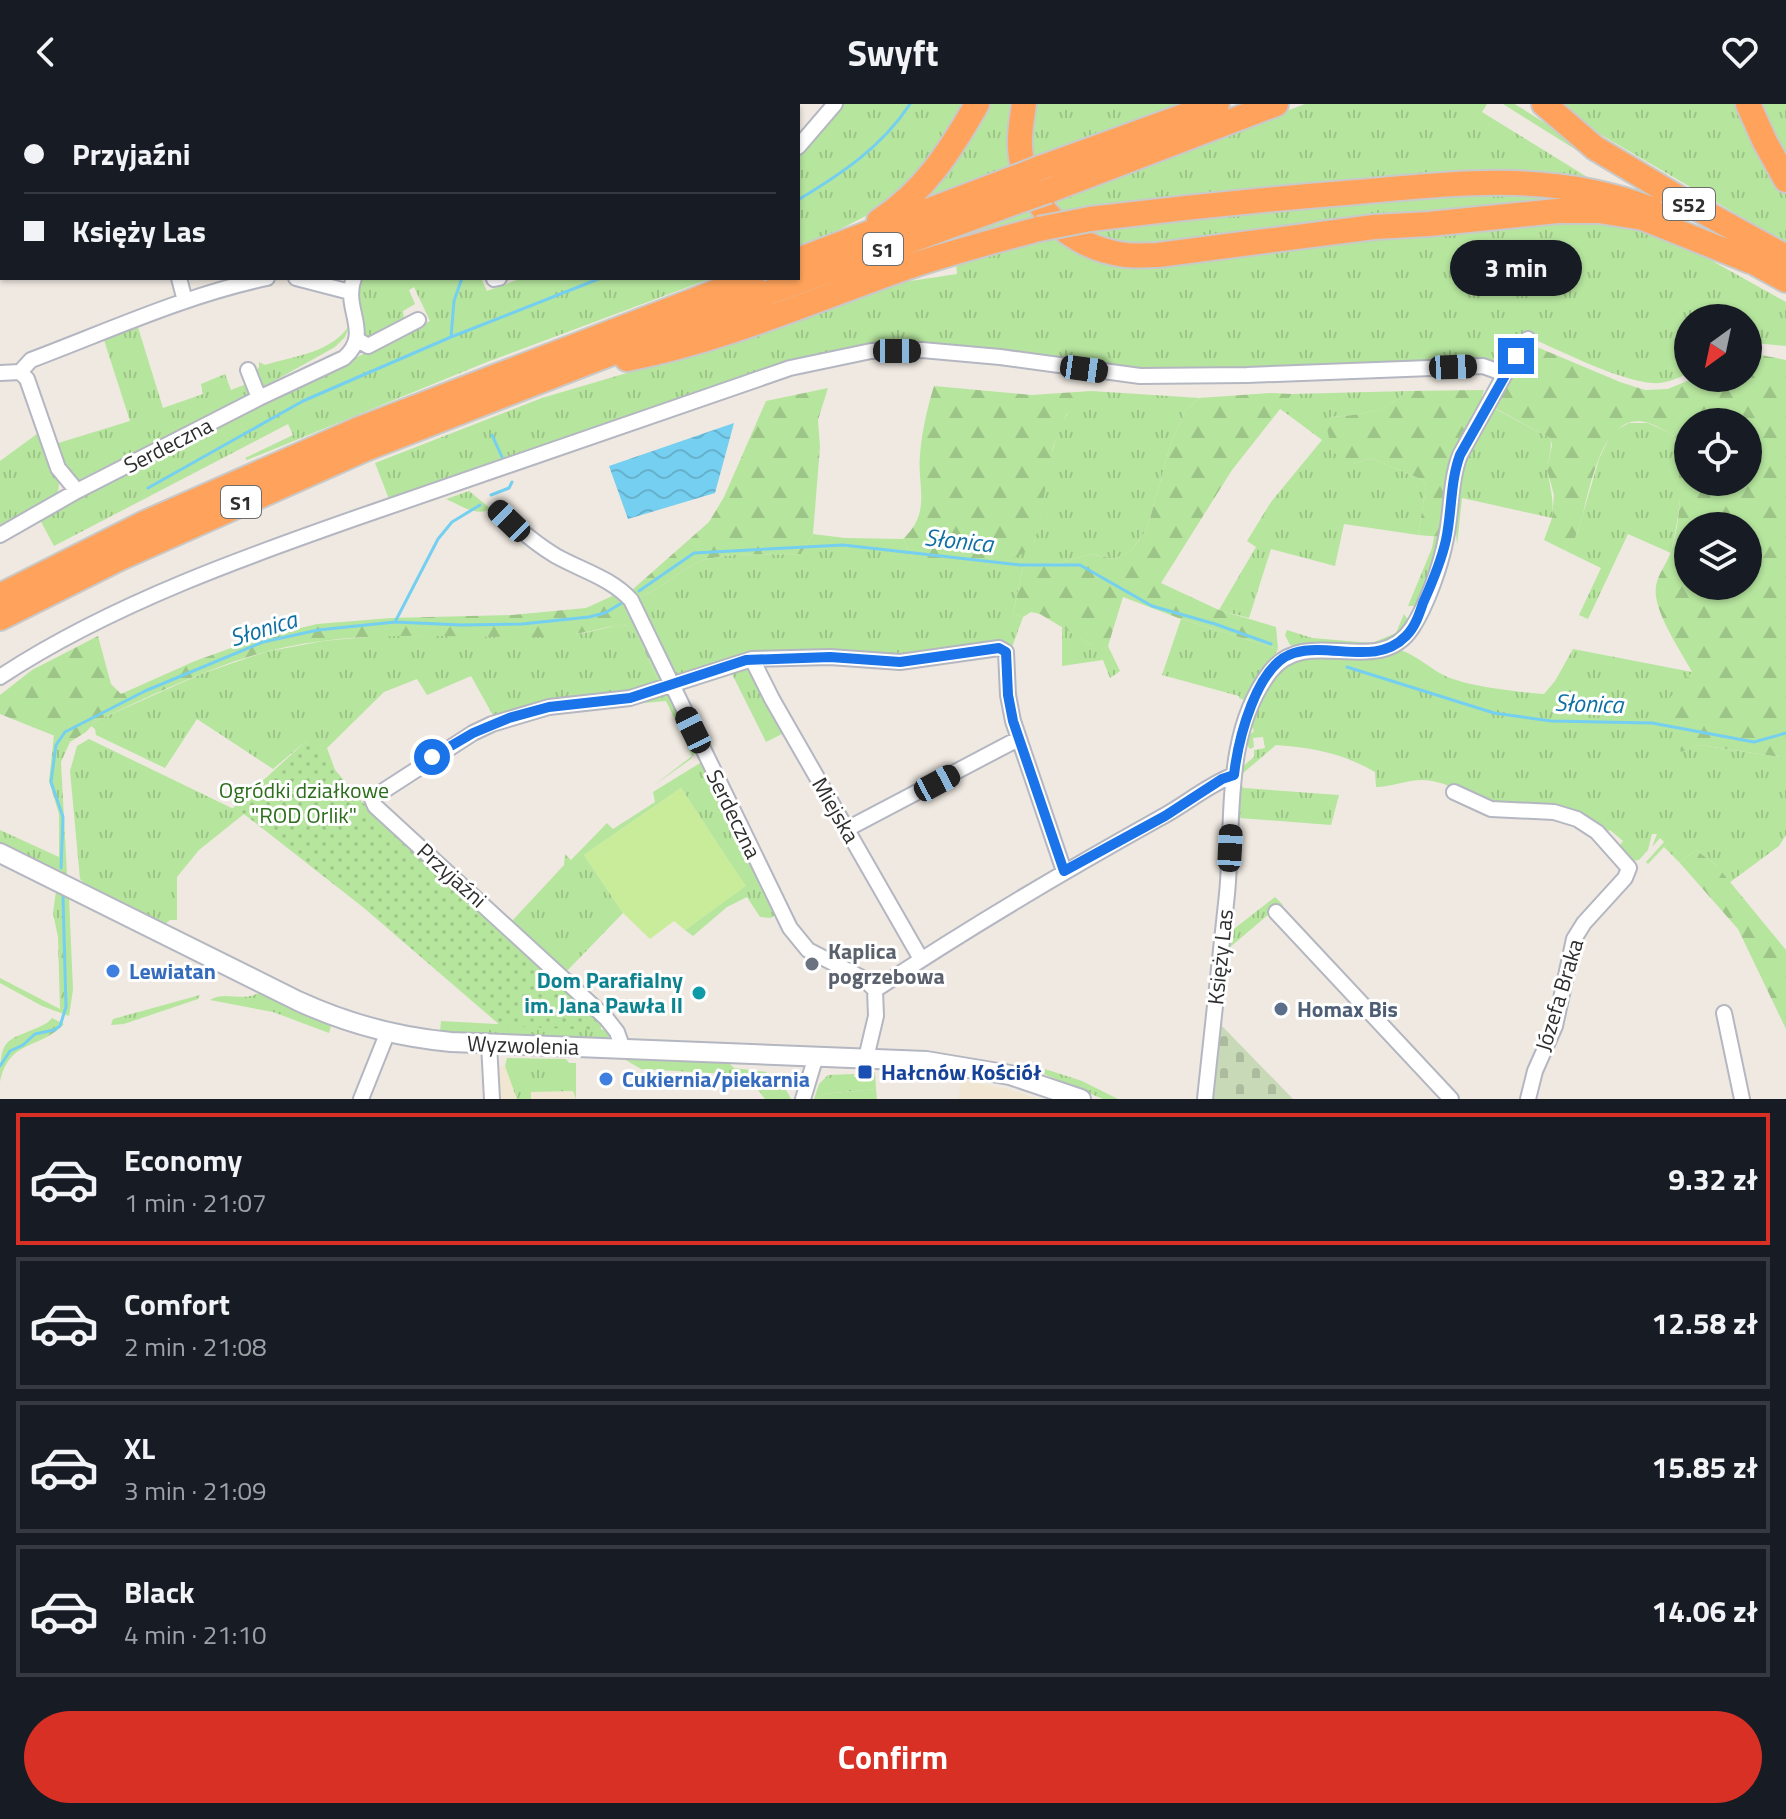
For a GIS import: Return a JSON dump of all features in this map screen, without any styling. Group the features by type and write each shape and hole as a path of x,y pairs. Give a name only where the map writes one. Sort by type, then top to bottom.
{"highway":[{"path":"850,240 888,215 935,173 977,104"},
{"path":"1024,104 1019,145 1022,166 1030,190 1045,214 1066,232 1094,247 1126,255 1158,255 1374,227 1557,211 1599,211 1643,218 1750,261"},
{"name":"S1","path":"1044,179 1217,104"},
{"name":"S1","path":"0,618 245,500 365,449 824,271 1012,191 1276,104"},
{"name":"S52","path":"1544,104 1595,148 1786,257"},
{"path":"1748,104 1786,180"},
{"name":"S52","path":"562,372 698,342 906,268 1039,229 1090,219 1210,205 1485,181 1530,183 1620,197 1670,217 1786,280"},
{"name":"S1","path":"800,259 850,240 1012,191"},
{"name":"S1","path":"0,596 145,523 357,430 747,280"}],"street":[{"path":"800,145 835,104"},
{"path":"180,280 185,301"},
{"path":"0,373 20,372 31,360 185,301 257,280"},
{"path":"312,280 352,285 358,340 368,346 418,320"},
{"name":"Księży Las","path":"1205,1099 1229,875 1234,775 1246,719 1261,686 1281,660 1290,654 1310,650 1368,653 1397,644 1414,626 1447,538 1455,468 1505,374 1528,339"},
{"name":"Serdeczna","path":"0,535 77,491 344,358 353,351 358,340"},
{"path":"0,677 32,656 127,609 311,534 790,368 871,351 922,350 1000,357 1140,376 1483,366 1505,374"},
{"path":"248,370 259,398"},
{"path":"20,372 27,379 58,468 77,491"},
{"name":"Serdeczna","path":"498,510 546,550 624,593 637,612 790,928 808,950 864,979 875,990"},
{"path":"671,685 752,659 830,657 900,662 999,648 1006,652 1008,658 1008,695 1018,739 1064,871"},
{"name":"Miejska","path":"752,659 921,959"},
{"name":"Przyjaźni","path":"623,1049 617,1032 606,1018 375,806 372,799 443,751 492,724 549,707 630,698 671,685"},
{"path":"847,829 1018,739"},
{"path":"866,1058 876,1016 875,990 1064,871 1165,816 1222,779 1234,775"},
{"name":"Józefa Braka","path":"1454,792 1491,809 1554,812 1577,819 1597,832 1629,868 1625,878 1584,923 1574,939 1555,1026 1535,1071 1528,1099"},
{"name":"Wyzwolenia","path":"0,853 298,1001 339,1019 387,1034 489,1044 926,1061 987,1069 1035,1081 1081,1099"},
{"path":"1276,912 1451,1099"},
{"path":"1724,1013 1742,1099"},
{"path":"361,1099 387,1034"},
{"path":"489,1044 492,1099"},
{"path":"803,1099 816,1056"}],"shaded area":[{"path":"576,1063 576,1099 499,1099 497,1066"},
{"path":"962,1080 1007,1089 1039,1099 958,1099"}],"green space":[{"path":"841,104 972,104 954,135 885,206 831,234 800,245 800,152"},
{"path":"987,104 1019,104 1016,164 910,206"},
{"path":"1033,104 1182,104 1037,160 1055,198 1305,104 1487,104 1482,112 1597,183 1494,190 1590,202 1143,247 1085,235 1039,190 1026,138"},
{"path":"1503,104 1515,104 1767,263 1642,191"},
{"path":"1558,104 1743,104 1786,192 1786,243 1598,133"},
{"path":"1755,104 1786,104 1786,167"},
{"path":"1033,205 1045,219 665,344"},
{"path":"1556,216 1614,218 1673,239 1786,302 1786,346 1762,344 1762,304 1674,304 1674,380 1657,383 1639,381 1592,365 1533,339 1535,336 1529,331 1507,361 1208,372 1139,369 887,345 843,349 807,360 389,499 375,463 542,398 725,344 897,283 957,274 956,261 1063,235 1098,254"},
{"path":"360,280 482,280 487,291 517,280 707,280 487,362 247,460 245,458 293,435 288,424 54,546 39,518 430,321 414,287 409,290 415,304 403,311 404,320 372,340 366,338 355,299"},
{"path":"137,324 163,408 203,394 201,384 225,374 231,390 249,383 253,393 75,482 68,477 55,444 130,421 103,337"},
{"path":"350,324 345,337 335,347 258,390 253,376 259,362 265,365 313,352 334,341"},
{"path":"1532,345 1620,382 1645,390 1674,386 1674,392 1762,392 1762,355 1786,360 1786,758 1700,745 1681,752 1667,701 1692,672 1663,618 1656,596 1657,582 1674,541 1674,600 1762,600 1762,512 1678,512 1679,496 1762,496 1762,408 1674,408 1674,444 1672,434 1649,423 1632,422 1618,429 1599,459 1577,533 1564,550 1544,540 1552,518 1554,495 1547,469 1552,445 1550,438 1491,406"},
{"path":"934,386 1032,395 1091,391 1066,415 1053,447 1033,546 1019,556 989,568 913,559 903,539 912,529 920,509 921,446"},
{"path":"828,388 818,420 820,447 813,534 801,554 708,559 651,592 632,598 632,590 709,522 724,497 766,401"},
{"path":"1484,390 1441,537 1418,535 1426,487 1423,480 1371,458 1354,464 1341,461 1331,448 1326,423 1330,417 1372,412 1408,391"},
{"path":"1091,391 1200,398 1185,411 1171,443 1147,529 1131,551 1114,559 1090,554 1060,563 1023,567 1013,614 1023,617 1011,650 915,658 856,656 838,650 676,680 632,598 651,592 708,559 729,555 801,554 813,534 903,539 913,559 1033,546 1058,433 1070,411"},
{"path":"1408,391 1372,412 1330,417 1354,464 1371,458 1423,480 1426,487 1418,535 1344,524 1335,566 1271,549 1249,618 1219,610 1256,547 1247,541 1271,502 1322,440 1279,408 1292,394"},
{"path":"1292,394 1232,470 1161,583 1219,610 1276,627 1278,649 1181,619 1123,597 1108,646 1093,646 1040,614 1031,612 1023,617 1013,614 1023,567 1060,563 1090,554 1114,559 1131,551 1147,529 1171,443 1185,411 1200,398"},
{"path":"1490,406 1550,438 1548,471 1552,518 1462,498 1457,545 1456,532 1452,529 1459,469"},
{"path":"1629,423 1648,423 1672,434 1674,496 1680,496 1678,512 1674,512 1671,553 1628,534 1588,619 1579,615 1601,568 1564,550 1577,534 1599,459 1612,432"},
{"path":"41,431 59,482 58,493 0,525 0,461"},
{"path":"469,491 491,509 474,511 446,499"},
{"path":"1434,537 1441,537 1419,604 1408,606 1432,548"},
{"path":"619,593 665,682 660,684 639,639 628,626 544,637 367,637 299,645 221,666 96,721 70,742 0,714 0,695 32,670 98,636 111,684 121,694 195,661 259,638 317,624 391,618 512,615 586,608"},
{"path":"1404,614 1410,623 1399,635 1372,646 1296,646 1290,645 1285,635 1287,630 1312,638 1372,643 1396,633"},
{"path":"1181,619 1278,649 1249,702 1239,696 1162,675"},
{"path":"619,625 628,626 639,639 660,684 643,691 495,719 471,676 427,695 417,679 384,692 327,748 335,770 361,801 305,742 273,769 197,719 165,768 96,735 91,726 201,674 265,652 323,641 389,635 541,637 584,633"},
{"path":"1062,627 1093,646 1108,646 1120,671 1110,678 1103,660 1062,666"},
{"path":"1395,649 1460,681 1544,694 1573,649 1692,672 1681,751 1700,745 1786,758 1786,835 1779,846 1729,883 1716,865 1696,850 1679,862 1664,847 1648,864 1646,862 1664,842 1660,838 1652,847 1657,834 1652,834 1648,850 1639,860 1632,861 1618,848 1623,841 1610,830 1605,833 1560,806 1526,803 1523,806 1501,807 1425,780 1376,787 1375,772 1327,752 1276,745 1242,774 1242,767 1254,757 1254,750 1265,748 1263,737 1253,738 1254,747 1250,749 1245,741 1254,731 1249,721 1271,680 1289,660"},
{"path":"747,663 786,732 766,742 730,670 681,687 691,706 686,708 678,686"},
{"path":"672,694 693,738 696,752 691,759 653,786 692,756 666,701 613,706"},
{"path":"54,735 70,742 61,762 65,876 0,845 0,830 59,857 59,814 49,781"},
{"path":"89,739 244,814 199,850 177,877 177,920 165,924 88,887 80,879 70,771 77,746"},
{"name":"Ogródki działkowe \"ROD Orlik\"","path":"305,742 335,770 361,801 464,891 601,1019 601,1030 501,1026 364,908 244,814 232,809"},
{"path":"700,763 776,914 771,918 760,917 747,897 727,907 693,936 685,930 745,886 681,788 584,855 623,913 565,973 512,921 564,865 565,854 571,860 607,823 613,829 655,802 653,792"},
{"path":"1241,785 1244,788 1339,795 1331,825 1239,818 1237,841"},
{"path":"681,788 746,886 685,930 674,921 650,939 623,913 584,855"},
{"path":"1696,850 1716,865 1786,950 1786,1029 1738,929 1679,862"},
{"path":"56,891 69,897 73,990 69,1016 42,1006 0,983 0,978 60,1009 58,937 53,913"},
{"path":"1275,897 1283,905 1280,908 1416,1070 1269,914 1228,952 1225,950 1230,932"},
{"path":"260,992 331,1026 329,1033 273,1012 210,1000"},
{"path":"200,995 198,999 124,1024 111,1025 113,1019"},
{"path":"52,1018 64,1024 10,1058 0,1082 2,1054 9,1041"},
{"path":"441,1021 609,1030 613,1035 607,1039 453,1034 440,1032"},
{"path":"1222,1026 1293,1099 1210,1099 1217,1036"},
{"path":"507,1058 566,1059 569,1063 576,1063 576,1099 573,1091 531,1092 531,1099 517,1099 505,1066"},
{"path":"624,1059 729,1063 734,1068 767,1072 754,1087 745,1084 745,1075 641,1069"},
{"path":"1045,1069 1082,1081 1118,1099 1103,1099 1044,1074"},
{"path":"875,1072 876,1089 823,1094 821,1099 814,1099 819,1084 828,1075 871,1077"},
{"path":"773,1075 791,1099 765,1099 758,1090"},
{"path":"876,1089 877,1099 821,1099 823,1094"}],"water":[{"path":"734,423 715,493 628,519 609,466"}],"waterway":[{"path":"800,199 845,170 874,146 910,104"},
{"path":"451,337 454,301 461,280"},
{"path":"148,488 303,401 451,337 596,280"},
{"path":"492,435 502,457"},
{"path":"491,495 509,488 512,482"},
{"path":"395,622 438,539 452,522 480,505"},
{"name":"Słonica","path":"639,591 694,553 843,545 1020,565 1080,565 1152,606 1271,644"},
{"name":"Słonica","path":"61,868 63,817 51,782 56,745 65,732 145,691 263,642 318,630 395,622 522,624 589,617 605,613 625,601"},
{"name":"Słonica","path":"1347,667 1494,713 1551,721 1652,723 1754,742 1786,733"},
{"name":"Słonica","path":"0,1066 10,1051 35,1034 60,1026 66,1007 63,897"}],"place":[{"name":"Kaplica pogrzebowa","path":"812,964"},
{"name":"Lewiatan","path":"113,971"},
{"name":"Dom Parafialny im. Jana Pawła II","path":"699,993"},
{"name":"Homax Bis","path":"1281,1009"},
{"name":"Hałcnów Kościół","path":"865,1072"},
{"name":"Cukiernia/piekarnia","path":"606,1079"}],"route":[{"path":"432,757 473,733 509,718 566,704 647,694 746,660 830,657 900,662 999,648 1006,652 1008,658 1008,695 1018,739 1064,871 1165,816 1222,779 1234,775 1241,733 1251,707 1261,686 1281,660 1290,654 1310,650 1368,653 1397,644 1409,632 1434,578 1447,538 1455,468 1460,455 1516,356"}]}
